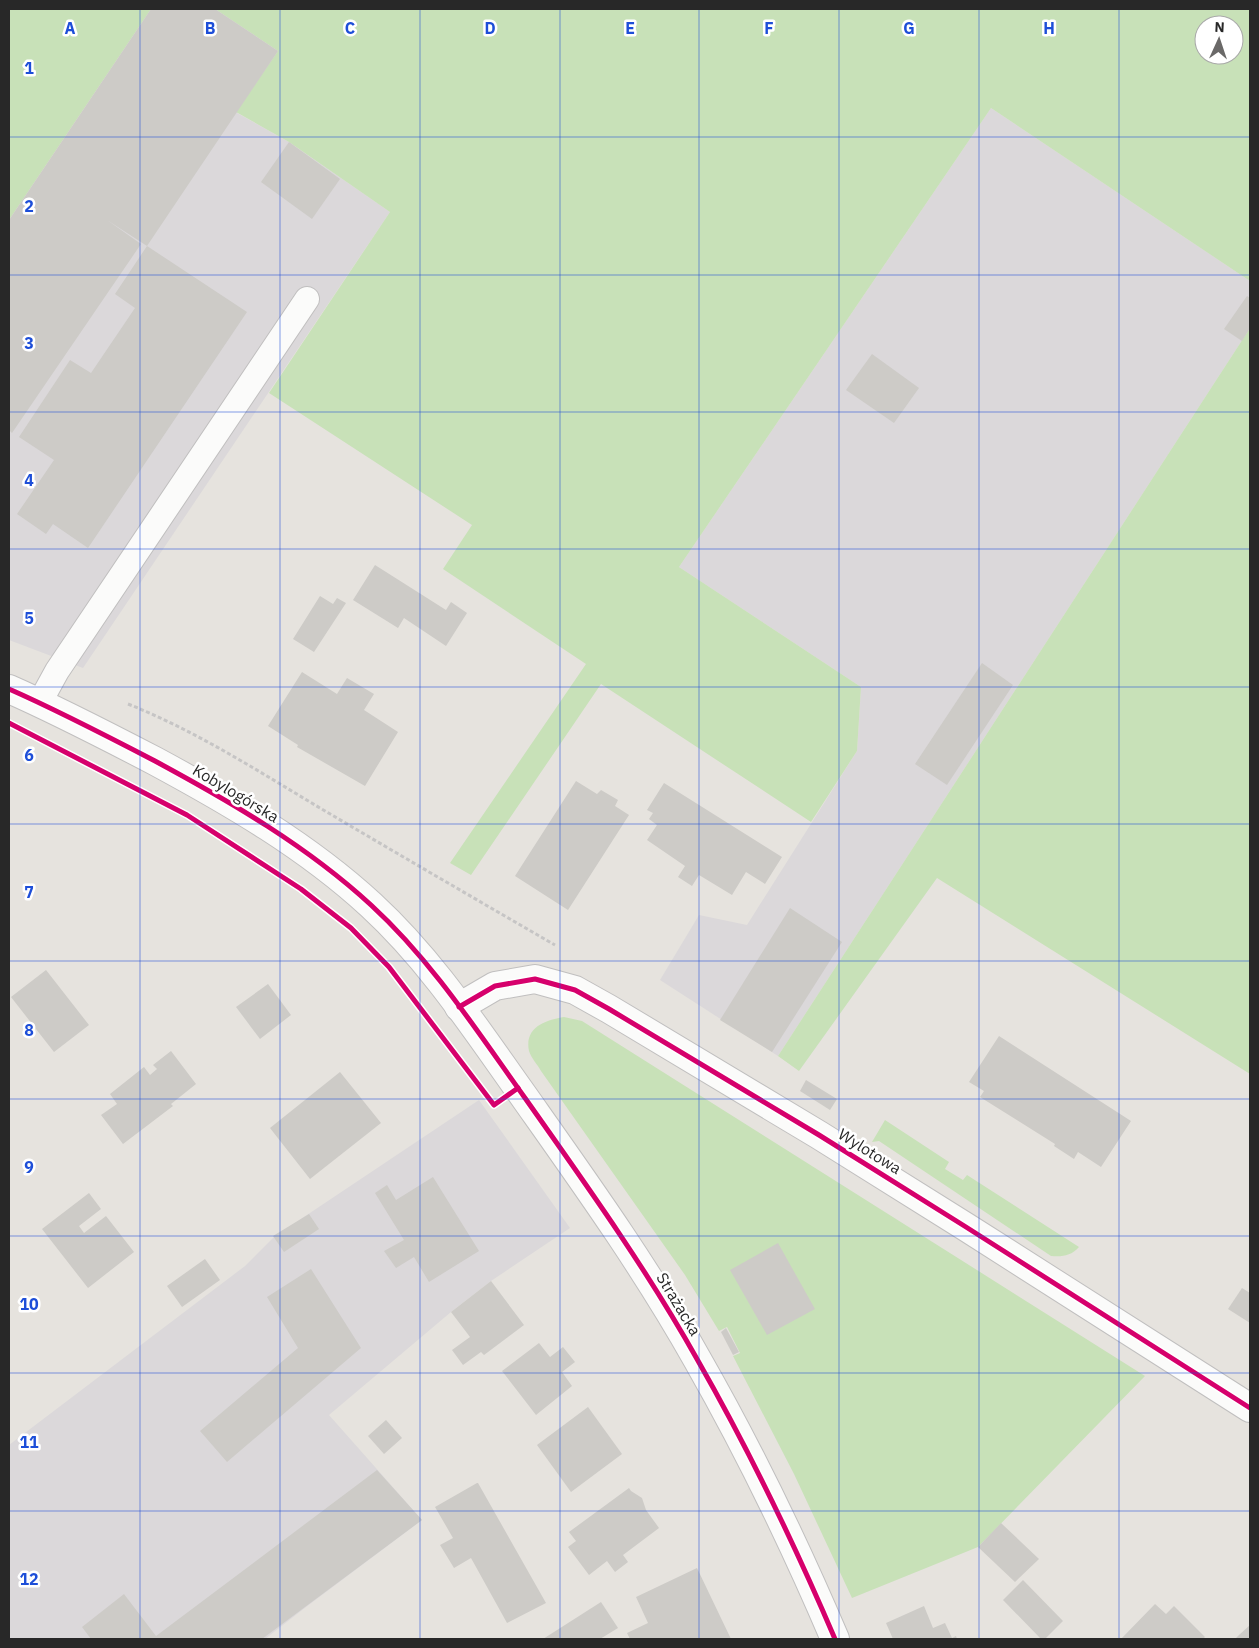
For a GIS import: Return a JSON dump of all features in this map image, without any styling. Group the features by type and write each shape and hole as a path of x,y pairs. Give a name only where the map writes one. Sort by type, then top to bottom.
{"street":[{"name":"Kobylogórska","path":"9,690 40,702 182,776 270,827 310,855 369,903 396,929 431,968 459,1006"},
{"name":"Wylotowa","path":"459,1006 495,986 535,979 575,990 819,1135 1250,1408"},
{"name":"Strażacka","path":"459,1006 623,1238 696,1357 753,1460 835,1639"}],"lane":[{"path":"40,702 57,671 307,299"}],"path":[{"path":"128,704 155,715 224,751 558,947"}],"shaded area":[{"path":"151,9 215,9 278,51 237,113 289,142 390,212 83,668 9,640 9,221"},
{"path":"991,108 1250,281 1250,328 778,1056 660,980 699,915 747,925 857,751 861,687 679,567"},
{"path":"479,1100 570,1228 491,1281 451,1312 329,1415 422,1520 265,1639 9,1639 9,1445 245,1266 274,1237"}],"green space":[{"path":"9,9 151,9 9,220"},
{"path":"215,9 1250,9 1250,281 991,108 679,567 861,687 857,751 811,822 601,684 471,875 450,863 586,664 443,569 472,525 269,393 390,212 289,142 236,112 278,51"},
{"path":"1250,328 1250,1074 937,878 799,1071 778,1056"},
{"path":"564,1017 582,1021 1145,1376 978,1547 852,1598 794,1474 733,1356 740,1353 727,1327 719,1331 685,1275 530,1054 528,1043 533,1030 550,1020"},
{"path":"885,1120 949,1162 945,1169 963,1180 967,1175 1079,1247 1066,1255 1051,1256 879,1141 872,1142"}],"building":[{"path":"151,9 215,9 278,51 147,246 107,220 141,244 12,433 9,430 9,220"},
{"path":"289,142 340,179 312,219 261,182"},
{"path":"147,246 247,312 88,548 53,524 46,534 17,514 54,460 19,437 70,360 91,373 135,308 115,294"},
{"path":"1247,296 1250,298 1250,328 1242,341 1224,329"},
{"path":"872,354 919,388 894,423 846,390"},
{"path":"375,565 446,610 451,602 467,613 446,646 404,618 398,628 353,600"},
{"path":"320,596 333,604 337,598 346,603 314,652 293,639"},
{"path":"982,663 1013,685 947,785 915,764"},
{"path":"302,672 337,694 347,678 374,694 364,710 398,732 365,786 297,747 298,745 268,726"},
{"path":"576,781 597,794 601,790 618,800 615,806 629,815 568,910 515,876"},
{"path":"664,783 782,857 765,884 746,872 732,895 699,875 692,886 678,877 685,866 647,840 657,825 649,819 653,813 647,810"},
{"path":"790,908 842,942 772,1052 720,1020"},
{"path":"46,970 89,1025 54,1052 11,997"},
{"path":"268,984 291,1015 260,1039 236,1007"},
{"path":"999,1036 1131,1121 1101,1167 1078,1152 1074,1159 1054,1146 1055,1144 980,1097 984,1091 969,1082"},
{"path":"171,1051 196,1084 171,1104 173,1106 123,1144 101,1115 117,1104 110,1094 144,1067 150,1075 157,1069 153,1065"},
{"path":"340,1072 381,1123 310,1179 270,1128"},
{"path":"806,1080 837,1099 830,1110 800,1091"},
{"path":"433,1177 479,1251 429,1282 414,1257 396,1268 384,1251 404,1240 375,1193 387,1185 396,1200"},
{"path":"89,1193 101,1209 79,1226 84,1233 106,1216 134,1252 88,1288 42,1229"},
{"path":"309,1214 319,1229 284,1252 273,1236"},
{"path":"778,1243 815,1309 767,1335 730,1270"},
{"path":"205,1259 220,1280 182,1307 167,1286"},
{"path":"311,1269 361,1348 227,1462 200,1431 298,1348 267,1297"},
{"path":"491,1281 524,1325 484,1355 481,1352 463,1365 452,1350 470,1337 451,1312"},
{"path":"1242,1288 1250,1293 1250,1323 1228,1309"},
{"path":"726,1328 739,1352 733,1355 721,1332"},
{"path":"539,1343 550,1357 563,1347 575,1362 562,1372 572,1386 536,1415 502,1371"},
{"path":"588,1407 622,1454 571,1492 537,1445"},
{"path":"386,1420 402,1438 384,1454 368,1436"},
{"path":"377,1470 422,1520 262,1639 91,1639 82,1627 124,1594 156,1636"},
{"path":"477,1483 546,1603 507,1623 471,1558 454,1568 440,1545 453,1538 435,1507"},
{"path":"629,1488 642,1498 646,1510 659,1528 623,1555 628,1562 615,1572 607,1561 589,1575 568,1547 576,1541 569,1532"},
{"path":"1001,1523 1039,1559 1015,1582 978,1547"},
{"path":"697,1568 731,1639 630,1639 627,1633 648,1623 636,1597"},
{"path":"1023,1580 1063,1621 1045,1639 1041,1639 1003,1600"},
{"path":"601,1602 618,1628 600,1639 543,1639"},
{"path":"1155,1604 1166,1614 1174,1606 1205,1637 1203,1639 1121,1639"},
{"path":"924,1606 933,1628 945,1623 952,1638 956,1636 957,1639 893,1639 886,1623"},
{"path":"1250,1625 1250,1639 1235,1639 1239,1635"}],"cycle path":[{"path":"9,689 155,761 212,792 268,826 321,863 371,905 414,949 471,1022 570,1162 657,1292 716,1393 753,1462 835,1639"},
{"path":"9,723 187,815 301,889 351,928 389,967 494,1105 518,1088"},
{"path":"459,1007 495,986 535,979 575,990 819,1135 1250,1408"}]}
